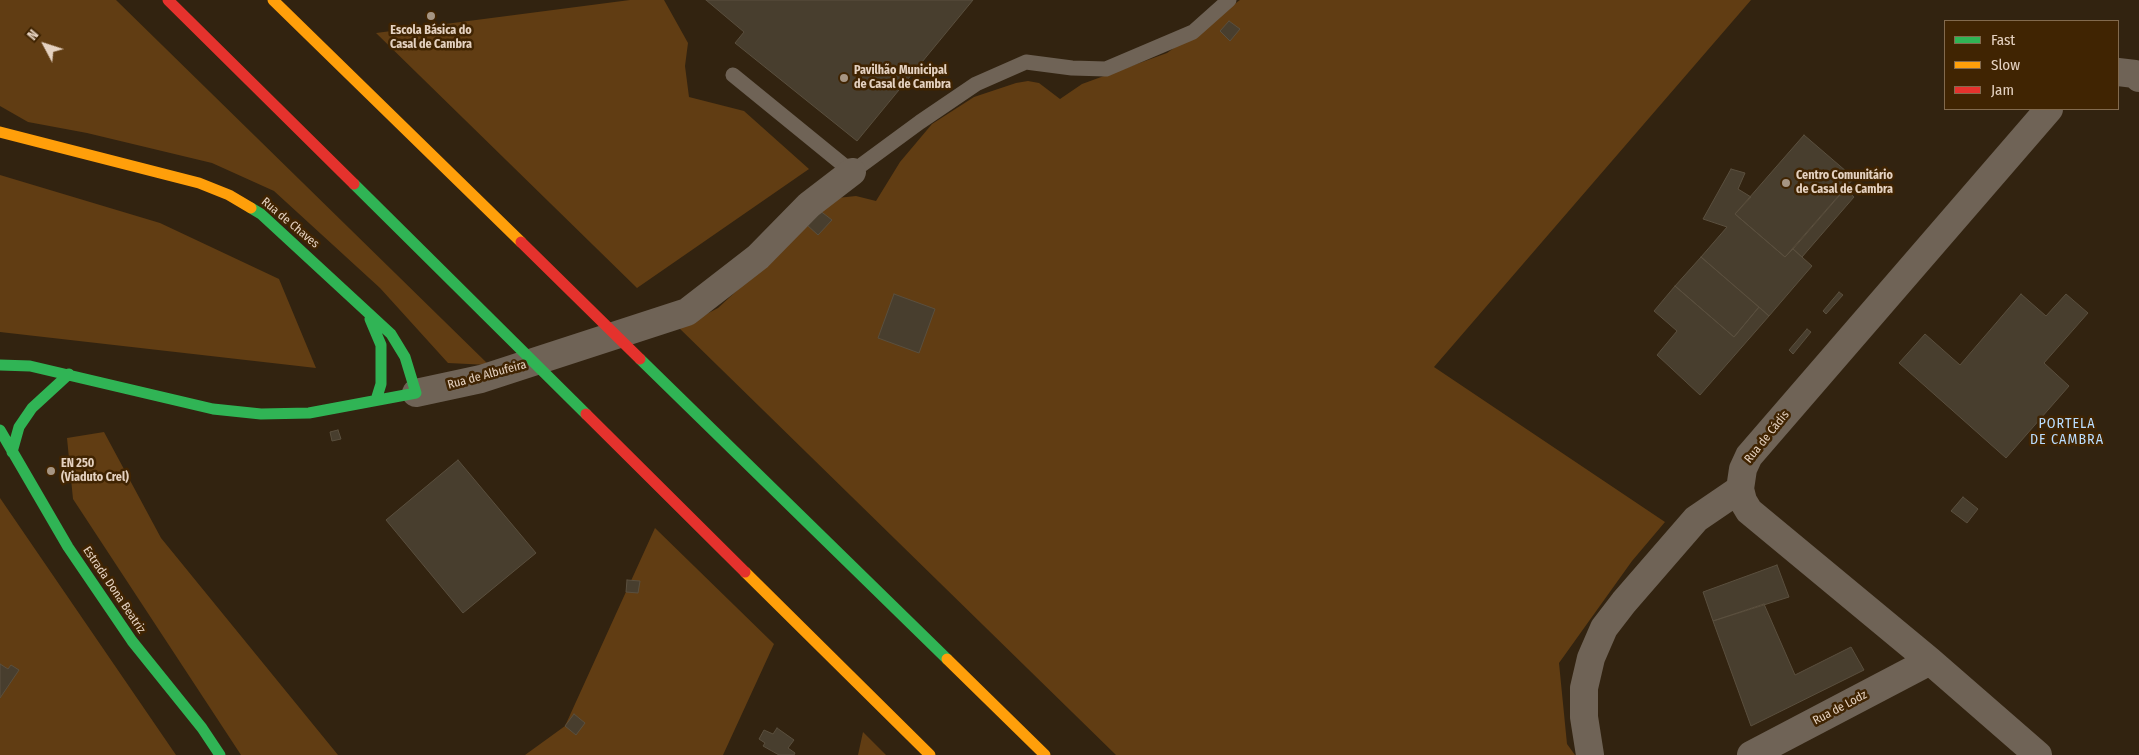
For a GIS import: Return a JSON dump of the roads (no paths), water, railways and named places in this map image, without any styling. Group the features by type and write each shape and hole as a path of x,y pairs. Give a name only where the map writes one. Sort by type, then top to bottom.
{"main road":[{"path":"168,0 930,755"},
{"path":"274,0 1046,755"},
{"name":"Rua de Chaves","path":"0,132 199,183 229,195 261,214 380,322 399,345 416,393"},
{"path":"365,308 381,346 381,384 376,400"},
{"name":"Rua de Albufeira","path":"0,365 30,366 213,409 261,414 309,412 416,393"},
{"path":"12,452 19,427 32,408 69,374"},
{"name":"Estrada Dona Beatriz","path":"0,430 68,547 132,641 202,728 220,755"}],"street":[{"path":"2119,72 2134,74 2139,78"},
{"name":"Rua de Cádis","path":"1740,489 1742,469 1749,456 2049,110"},
{"name":"Rua de Albufeira","path":"416,393 481,379 687,312 758,257 808,205 852,172"},
{"path":"1590,755 1584,717 1584,688 1591,658 1604,628 1696,519 1740,489 1743,501 1750,511 1930,661 2038,755"},
{"name":"Rua de Lodz","path":"1751,755 1930,661"}],"lane":[{"path":"733,75 852,172 976,84 1026,62 1072,68 1106,69 1193,32 1229,0"}],"place":[{"name":"Escola Básica do Casal de Cambra","path":"431,16"},
{"name":"Pavilhão Municipal de Casal de Cambra","path":"844,78"},
{"name":"Centro Comunitário de Casal de Cambra","path":"1786,183"},
{"name":"EN 250 (Viaduto Crel)","path":"51,471"}],"district":[{"name":"PORTELA DE CAMBRA","path":"2067,432"}]}
